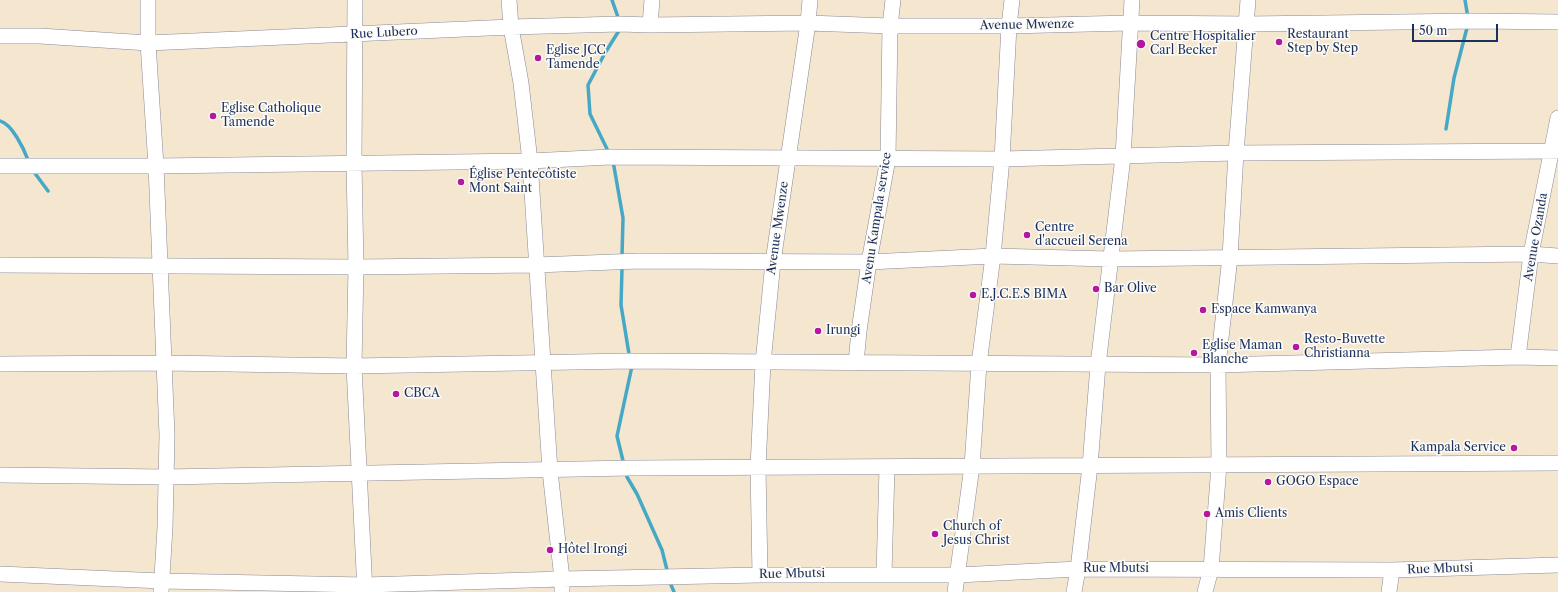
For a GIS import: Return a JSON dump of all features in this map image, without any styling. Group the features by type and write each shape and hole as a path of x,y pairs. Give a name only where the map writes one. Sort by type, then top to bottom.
{"street":[{"path":"148,0 148,43 156,166 167,435 166,528 162,587"},
{"path":"355,0 354,163 356,267 354,366 365,589"},
{"path":"509,0 511,27 522,83 530,161 550,471 562,585"},
{"path":"650,25 652,0"},
{"path":"808,23 810,0"},
{"name":"Avenu Kampala service","path":"856,363 869,262 888,159 890,26 893,0"},
{"path":"955,592 972,466 979,364 1002,159 1009,26 1012,0"},
{"path":"1074,592 1090,466 1098,365 1123,157 1129,23 1132,0"},
{"path":"1205,592 1212,569 1219,465 1218,365 1230,257 1236,153 1248,0"},
{"name":"Avenue Mwenze","path":"620,24 808,23 890,26 1009,26 1129,23 1247,24 1478,21 1558,22"},
{"name":"Avenue Mwenze","path":"760,575 758,467 763,362 773,262 808,23"},
{"name":"Rue Lubero","path":"0,36 40,36 148,43 511,27 620,24"},
{"name":"Avenue Ozanda","path":"1518,357 1531,254 1555,150 1558,118"},
{"path":"0,166 156,166 530,161 610,157 1002,159 1236,153 1555,150"},
{"path":"0,265 356,267 639,262 869,262 992,256 1110,259 1531,254 1558,256"},
{"path":"0,364 164,363 354,366 630,360 1218,365 1518,357 1558,358"},
{"path":"0,475 166,477 758,467 887,468 972,466 1558,463"},
{"path":"884,574 887,468"},
{"name":"Rue Mbutsi","path":"0,574 162,587 365,589 562,585 667,577 760,575 958,574 1078,569 1392,570 1558,565"},
{"path":"1389,592 1392,570"}],"waterway":[{"path":"612,0 619,20"},
{"path":"1465,0 1468,18"},
{"path":"1446,129 1454,78 1468,24"},
{"path":"608,151 590,114 588,85 620,29"},
{"path":"0,121 9,127 13,132 21,144 28,160"},
{"path":"613,161 623,218 622,256"},
{"path":"34,172 48,191"},
{"path":"622,269 621,305 629,354"},
{"path":"624,465 617,436 632,366"},
{"path":"626,471 627,477 637,494 662,550 668,574"},
{"path":"669,580 674,592"}],"place":[{"name":"Restaurant Step by Step","path":"1279,42"},
{"name":"Centre Hospitalier Carl Becker","path":"1141,44"},
{"name":"Eglise JCC Tamende","path":"538,58"},
{"name":"Eglise Catholique Tamende","path":"213,116"},
{"name":"Église Pentecôtiste Mont Saint","path":"461,182"},
{"name":"Centre d'accueil Serena","path":"1027,235"},
{"name":"Bar Olive","path":"1096,289"},
{"name":"E.J.C.E.S BIMA","path":"973,295"},
{"name":"Espace Kamwanya","path":"1203,310"},
{"name":"Irungi","path":"818,331"},
{"name":"Resto-Buvette Christianna","path":"1296,347"},
{"name":"Eglise Maman Blanche","path":"1194,353"},
{"name":"CBCA","path":"396,394"},
{"name":"Kampala Service","path":"1514,448"},
{"name":"GOGO Espace","path":"1268,482"},
{"name":"Amis Clients","path":"1207,514"},
{"name":"Church of Jesus Christ","path":"935,534"},
{"name":"Hôtel Irongi","path":"550,550"}]}
